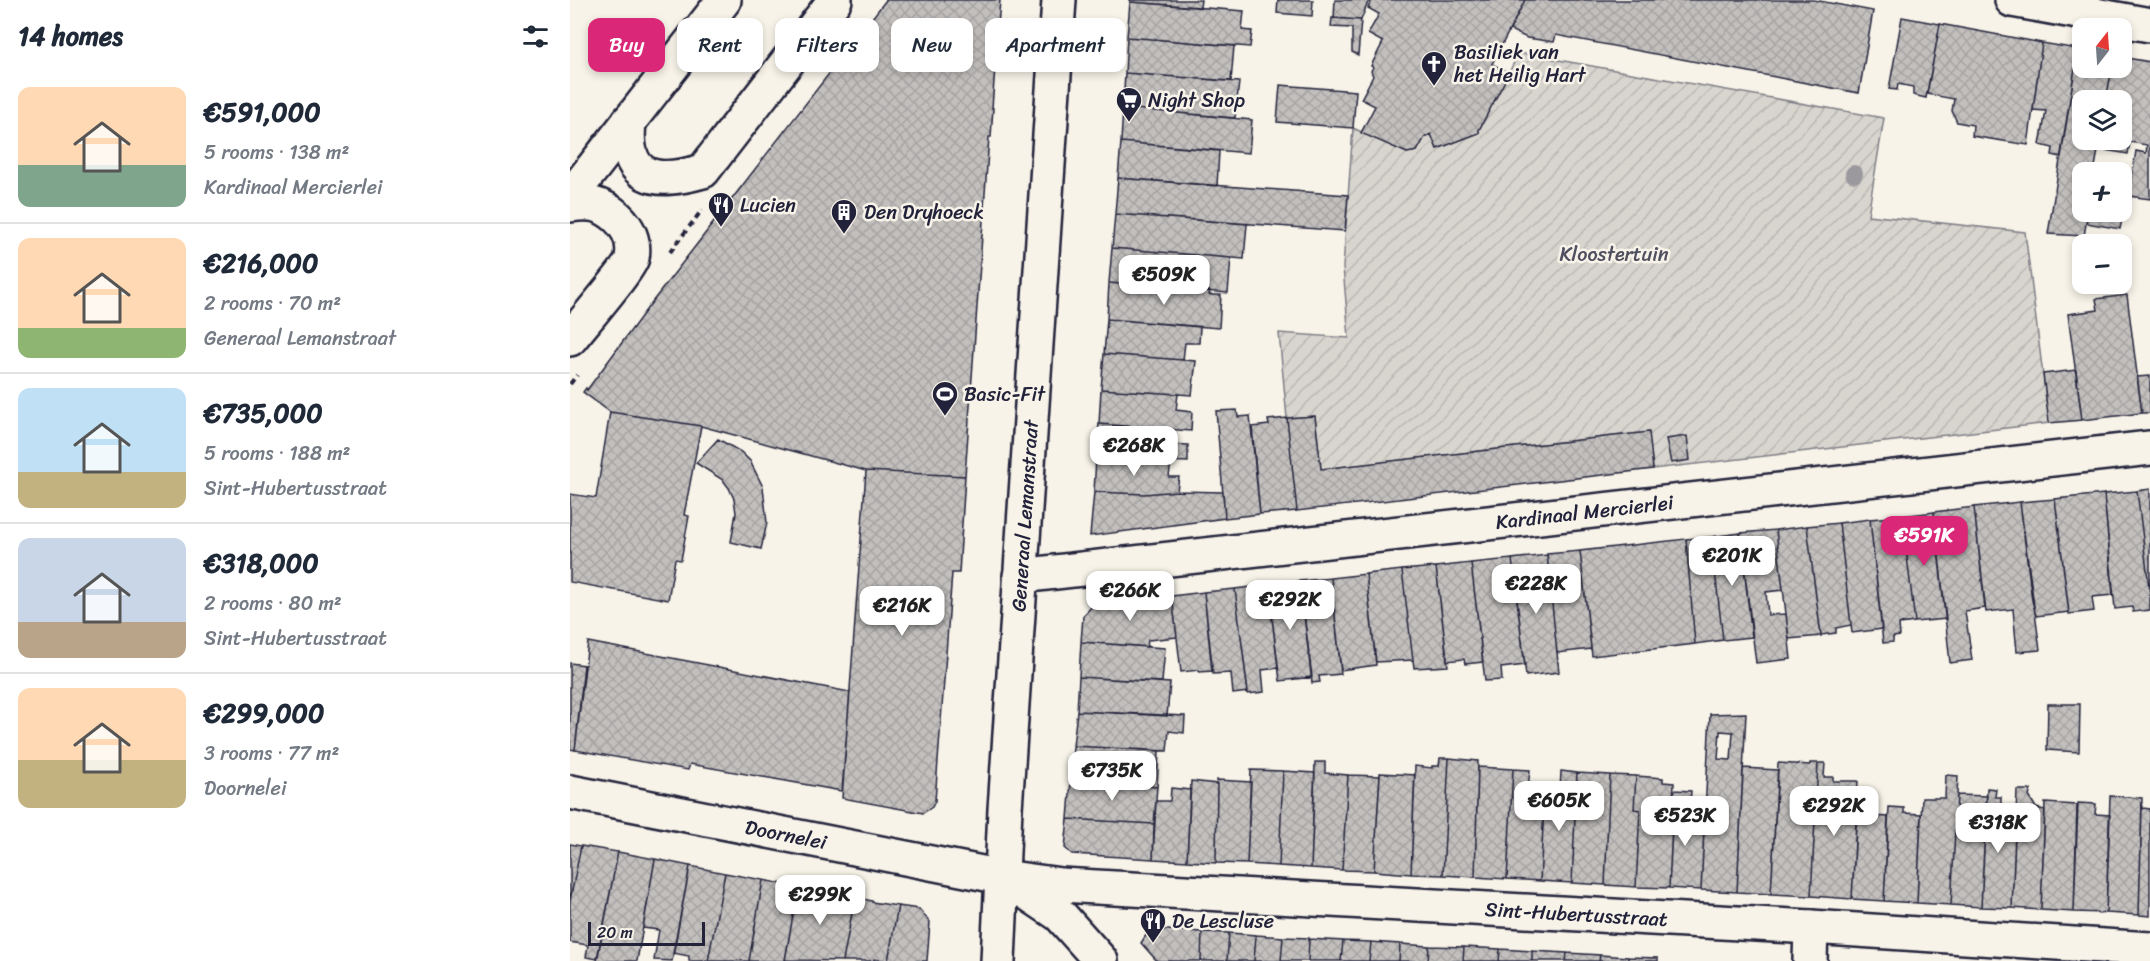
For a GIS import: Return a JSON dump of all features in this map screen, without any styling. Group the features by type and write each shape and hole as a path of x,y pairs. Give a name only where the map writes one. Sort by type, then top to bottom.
{"street":[{"path":"570,197 724,0"},
{"path":"629,121 627,142 631,160 642,172 658,179 680,178 703,171 835,0"},
{"name":"Generaal Lemanstraat","path":"998,961 1020,576 1059,0"},
{"path":"2012,0 2150,25"},
{"path":"570,205 598,204 626,226 633,243 632,261 570,339"},
{"name":"Kardinaal Mercierlei","path":"1020,576 2150,448"},
{"name":"Doornelei","path":"570,792 1002,877"},
{"path":"1002,877 1060,915 1101,961"},
{"name":"Sint-Hubertusstraat","path":"1002,877 1061,885 1811,927 2150,949"},
{"path":"1810,961 1811,927"}],"green space":[{"name":"Kloostertuin","path":"1519,53 1884,118 1868,215 2025,232 2049,423 1653,469 1648,432 1321,469 1315,416 1287,418 1279,333 1349,338 1343,267 1353,128 1407,153 1417,151 1425,137 1431,134 1437,149 1479,133"}],"building":[{"name":"Den Dryhoeck","path":"886,0 1000,0 999,18 985,18 985,72 995,72 965,476 866,471 701,426 610,412 583,392 586,388 587,390 830,72 879,72 879,18 872,18"},
{"path":"1130,0 1201,0 1200,7 1130,2"},
{"path":"1278,0 1313,0 1312,16 1277,13"},
{"path":"1335,0 1369,0 1361,20 1334,18"},
{"name":"Basiliek van het Heilig Hart","path":"1372,0 1525,0 1492,64 1509,73 1479,133 1437,149 1431,134 1425,137 1417,151 1407,153 1361,133 1375,106 1361,99 1373,76 1371,66 1383,42 1368,34 1379,14 1368,8"},
{"path":"1525,0 1814,0 1873,11 1859,93 1556,35 1554,42 1527,38 1510,30"},
{"path":"1130,2 1244,11 1242,30 1252,31 1250,47 1127,37"},
{"path":"1902,17 1940,24 1926,98 1913,95 1913,87 1898,84 1897,90 1889,89"},
{"path":"1332,18 1361,20 1358,55 1352,52 1352,28 1331,27"},
{"path":"1940,24 2042,43 2028,145 1972,136 1973,125 1957,122 1952,111 1954,99 1927,94"},
{"path":"1127,37 1234,46 1231,81 1125,73"},
{"path":"2042,43 2072,48 2073,78 2061,157 2052,155 2053,148 2040,145 2046,111 2033,110"},
{"path":"2132,59 2150,62 2150,199 2132,196 2136,151 2146,153 2147,145 2132,142 2132,90 2108,90 2110,78 2132,78"},
{"path":"1125,73 1239,82 1235,118 1123,108"},
{"path":"2073,78 2110,78 2108,90 2072,90 2072,150 2098,150 2096,162 2072,162 2072,222 2086,222 2084,234 2048,234"},
{"path":"1280,85 1356,91 1353,128 1277,122"},
{"path":"1123,108 1252,120 1249,153 1121,142"},
{"path":"1121,142 1219,151 1217,186 1118,178"},
{"path":"2104,150 2129,150 2128,154"},
{"path":"1118,178 1348,195 1345,231 1115,214"},
{"path":"1115,214 1247,224 1244,259 1112,248"},
{"path":"2086,222 2121,222 2120,229"},
{"path":"1112,248 1231,258 1228,293 1109,283"},
{"path":"1109,283 1210,291 1209,295 1221,295 1219,328 1107,319"},
{"path":"2127,295 2142,413 2082,420 2068,314 2098,310 2096,299"},
{"path":"1107,319 1200,327 1199,343 1185,343 1183,360 1104,354"},
{"path":"1104,354 1196,361 1192,395 1101,389"},
{"path":"2076,370 2082,420 2049,423 2043,374"},
{"path":"2150,376 2150,413 2142,413 2137,377"},
{"path":"1101,389 1178,394 1176,410 1192,412 1191,431 1099,424"},
{"path":"1237,410 1238,417 1250,416 1260,514 1225,518 1216,411"},
{"path":"610,412 701,426 684,515 689,516 681,560 675,559 668,600 570,582 570,494 596,498"},
{"path":"1315,416 1321,469 1649,432 1653,469 1297,511 1287,418"},
{"path":"1287,418 1297,511 1260,514 1252,427 1269,425 1268,420"},
{"path":"1099,424 1169,431 1168,444 1188,445 1188,462 1096,458"},
{"path":"1687,436 1690,460 1671,463 1666,439"},
{"path":"718,439 741,452 750,461 763,487 767,523 761,549 731,542 736,513 734,499 723,480 696,463"},
{"path":"1096,458 1171,461 1169,477 1179,477 1177,491 1145,494 1094,492"},
{"path":"866,471 965,476 959,573 952,573 935,801 932,807 923,813 842,798"},
{"path":"2150,489 2150,595 2137,491"},
{"path":"1177,491 1223,492 1225,518 1090,536 1094,492 1145,494"},
{"path":"2137,491 2150,610 2133,612 2132,607 2115,609 2104,494"},
{"path":"2104,494 2113,595 2092,597 2094,611 2069,614 2055,499"},
{"path":"2055,499 2069,612 2036,616 2020,502"},
{"path":"2020,502 2040,650 2017,652 2013,609 1986,612 1974,507"},
{"path":"1974,507 1985,608 1965,611 1972,660 1950,663 1934,512"},
{"path":"1934,512 1946,619 1915,622 1902,516"},
{"path":"1902,516 1915,622 1899,624 1900,636 1893,637 1893,642 1883,643 1870,519"},
{"path":"1870,519 1882,629 1852,633 1839,523"},
{"path":"1839,523 1851,625 1836,628 1836,633 1821,635 1807,526"},
{"path":"1807,526 1821,636 1789,639 1776,530"},
{"path":"1776,530 1783,590 1766,592 1768,615 1786,614 1791,659 1756,663 1740,533"},
{"path":"1740,533 1752,637 1723,640 1711,537"},
{"path":"1711,537 1723,640 1695,644 1686,539"},
{"path":"1686,539 1695,644 1592,656 1580,551"},
{"path":"1580,551 1591,649 1557,653 1547,554"},
{"path":"1547,555 1559,672 1526,676 1512,559"},
{"path":"1512,559 1525,665 1501,668 1502,680 1485,681 1471,563"},
{"path":"1471,563 1483,662 1465,664 1464,659 1447,661 1436,567"},
{"path":"1436,567 1448,666 1414,668 1402,570"},
{"path":"1402,570 1413,660 1376,662 1366,574"},
{"path":"1366,574 1376,665 1341,670 1331,578"},
{"path":"1331,578 1341,674 1319,676 1320,682 1312,683 1300,581"},
{"path":"1300,581 1312,677 1280,681 1268,585"},
{"path":"1268,585 1278,668 1262,670 1264,692 1248,694 1235,589"},
{"path":"1235,589 1248,692 1233,694 1231,673 1213,674 1204,592"},
{"path":"1204,592 1212,671 1181,672 1172,596"},
{"path":"1172,596 1177,637 1148,640 1147,647 1081,642 1083,616 1094,604"},
{"path":"588,642 850,692 842,791 690,764 688,770 575,750"},
{"path":"1081,642 1165,648 1162,682 1079,677"},
{"path":"570,663 584,665 575,750 570,749"},
{"path":"1079,677 1170,683 1167,716 1077,711"},
{"path":"2048,704 2080,704 2079,752 2047,750"},
{"path":"1077,711 1185,716 1184,733 1169,731 1167,751 1073,746"},
{"path":"1746,713 1737,892 1701,890 1710,714","holes":["1720,731 1733,732 1731,760 1718,759"]},
{"path":"1073,746 1159,751 1157,787 1071,780"},
{"path":"1440,758 1449,758 1443,875 1411,874 1415,766 1432,768 1432,766 1439,766"},
{"path":"1449,758 1478,761 1475,877 1443,875"},
{"path":"1315,762 1325,762 1325,773 1348,775 1342,870 1311,868"},
{"path":"1778,763 1810,765 1810,763 1818,763 1811,896 1771,894"},
{"path":"1818,763 1825,763 1824,777 1833,777 1833,781 1858,781 1852,899 1811,896"},
{"path":"1478,767 1513,769 1507,879 1475,877"},
{"path":"1743,768 1778,770 1771,894 1737,892"},
{"path":"1513,769 1530,770 1528,788 1545,790 1540,881 1507,879"},
{"path":"1251,770 1283,771 1279,866 1247,864"},
{"path":"1283,771 1315,773 1311,868 1279,866"},
{"path":"1561,771 1577,773 1572,883 1540,881 1545,791 1560,792"},
{"path":"1380,773 1415,775 1411,874 1374,871"},
{"path":"1577,773 1610,775 1605,885 1572,883"},
{"path":"1348,775 1380,776 1374,871 1342,870"},
{"path":"1610,775 1636,776 1634,809 1640,810 1636,887 1605,885"},
{"path":"1946,775 1958,776 1951,905 1917,903 1922,798 1945,798"},
{"path":"1636,776 1663,778 1663,782 1674,783 1669,888 1636,887 1640,810 1634,809"},
{"path":"1071,780 1157,787 1154,824 1068,819"},
{"path":"1217,780 1251,782 1247,864 1216,863"},
{"path":"1191,781 1217,784 1216,863 1187,861"},
{"path":"1171,788 1190,790 1187,861 1153,859 1156,801 1170,801"},
{"path":"1987,788 1996,789 1995,797 2001,797 2001,807 2016,808 2012,908 1981,907"},
{"path":"1674,790 1691,791 1688,828 1704,829 1701,890 1669,888"},
{"path":"2017,790 2031,790 2029,796 2036,808 2045,810 2041,910 2012,908"},
{"path":"1858,791 1873,793 1872,816 1888,817 1884,901 1852,899"},
{"path":"1957,795 1987,796 1981,907 1951,905"},
{"path":"2110,796 2142,798 2139,915 2106,913"},
{"path":"2045,803 2077,805 2074,912 2041,910"},
{"path":"2078,803 2096,804 2095,814 2110,815 2106,913 2074,912"},
{"path":"1889,807 1904,808 1904,813 1921,814 1917,903 1884,901"},
{"path":"2142,808 2150,809 2150,916 2139,915"},
{"path":"1068,819 1154,824 1153,859 1072,854 1065,848"},
{"path":"570,844 581,846 570,901"},
{"path":"581,846 618,852 597,959 586,957 588,945 570,942 570,901"},
{"path":"618,852 655,859 637,961 597,961"},
{"path":"655,859 690,866 672,961 654,960 659,930 643,928"},
{"path":"690,866 725,873 708,961 689,961 689,956 673,953"},
{"path":"725,873 763,880 749,961 708,961"},
{"path":"763,880 798,887 785,961 749,961"},
{"path":"798,887 855,897 843,961 785,960"},
{"path":"855,897 898,906 888,961 874,959 874,961 843,961"},
{"path":"898,906 919,909 930,922 927,961 888,961"},
{"path":"1150,929 1202,932 1201,961 1157,961 1141,943"},
{"path":"1202,932 1229,933 1227,961 1201,961"},
{"path":"1229,933 1256,935 1254,961 1227,961"},
{"path":"1256,935 1283,937 1281,961 1254,961"},
{"path":"1283,937 1309,938 1308,961 1281,961"},
{"path":"1309,939 1343,941 1341,961 1308,961"},
{"path":"1343,941 1371,942 1369,961 1341,961"},
{"path":"1371,942 1400,944 1399,961 1369,961"},
{"path":"1400,944 1429,946 1428,961 1399,961"},
{"path":"1429,946 1464,947 1463,961 1428,961"},
{"path":"1464,947 1500,949 1499,961 1463,961"},
{"path":"1500,949 1532,951 1532,961 1499,961"},
{"path":"1532,951 1567,953 1566,961 1532,961"},
{"path":"1567,953 1600,955 1599,961 1566,961"},
{"path":"1600,955 1628,957 1628,961 1599,961"},
{"path":"1628,957 1658,958 1658,961 1628,961"}],"place":[{"name":"Basiliek van het Heilig Hart","path":"1434,87"},
{"name":"Night Shop","path":"1129,123"},
{"name":"Lucien","path":"721,228"},
{"name":"Den Dryhoeck","path":"844,235"},
{"name":"Basic-Fit","path":"945,417"},
{"name":"De Lescluse","path":"1153,944"}]}
